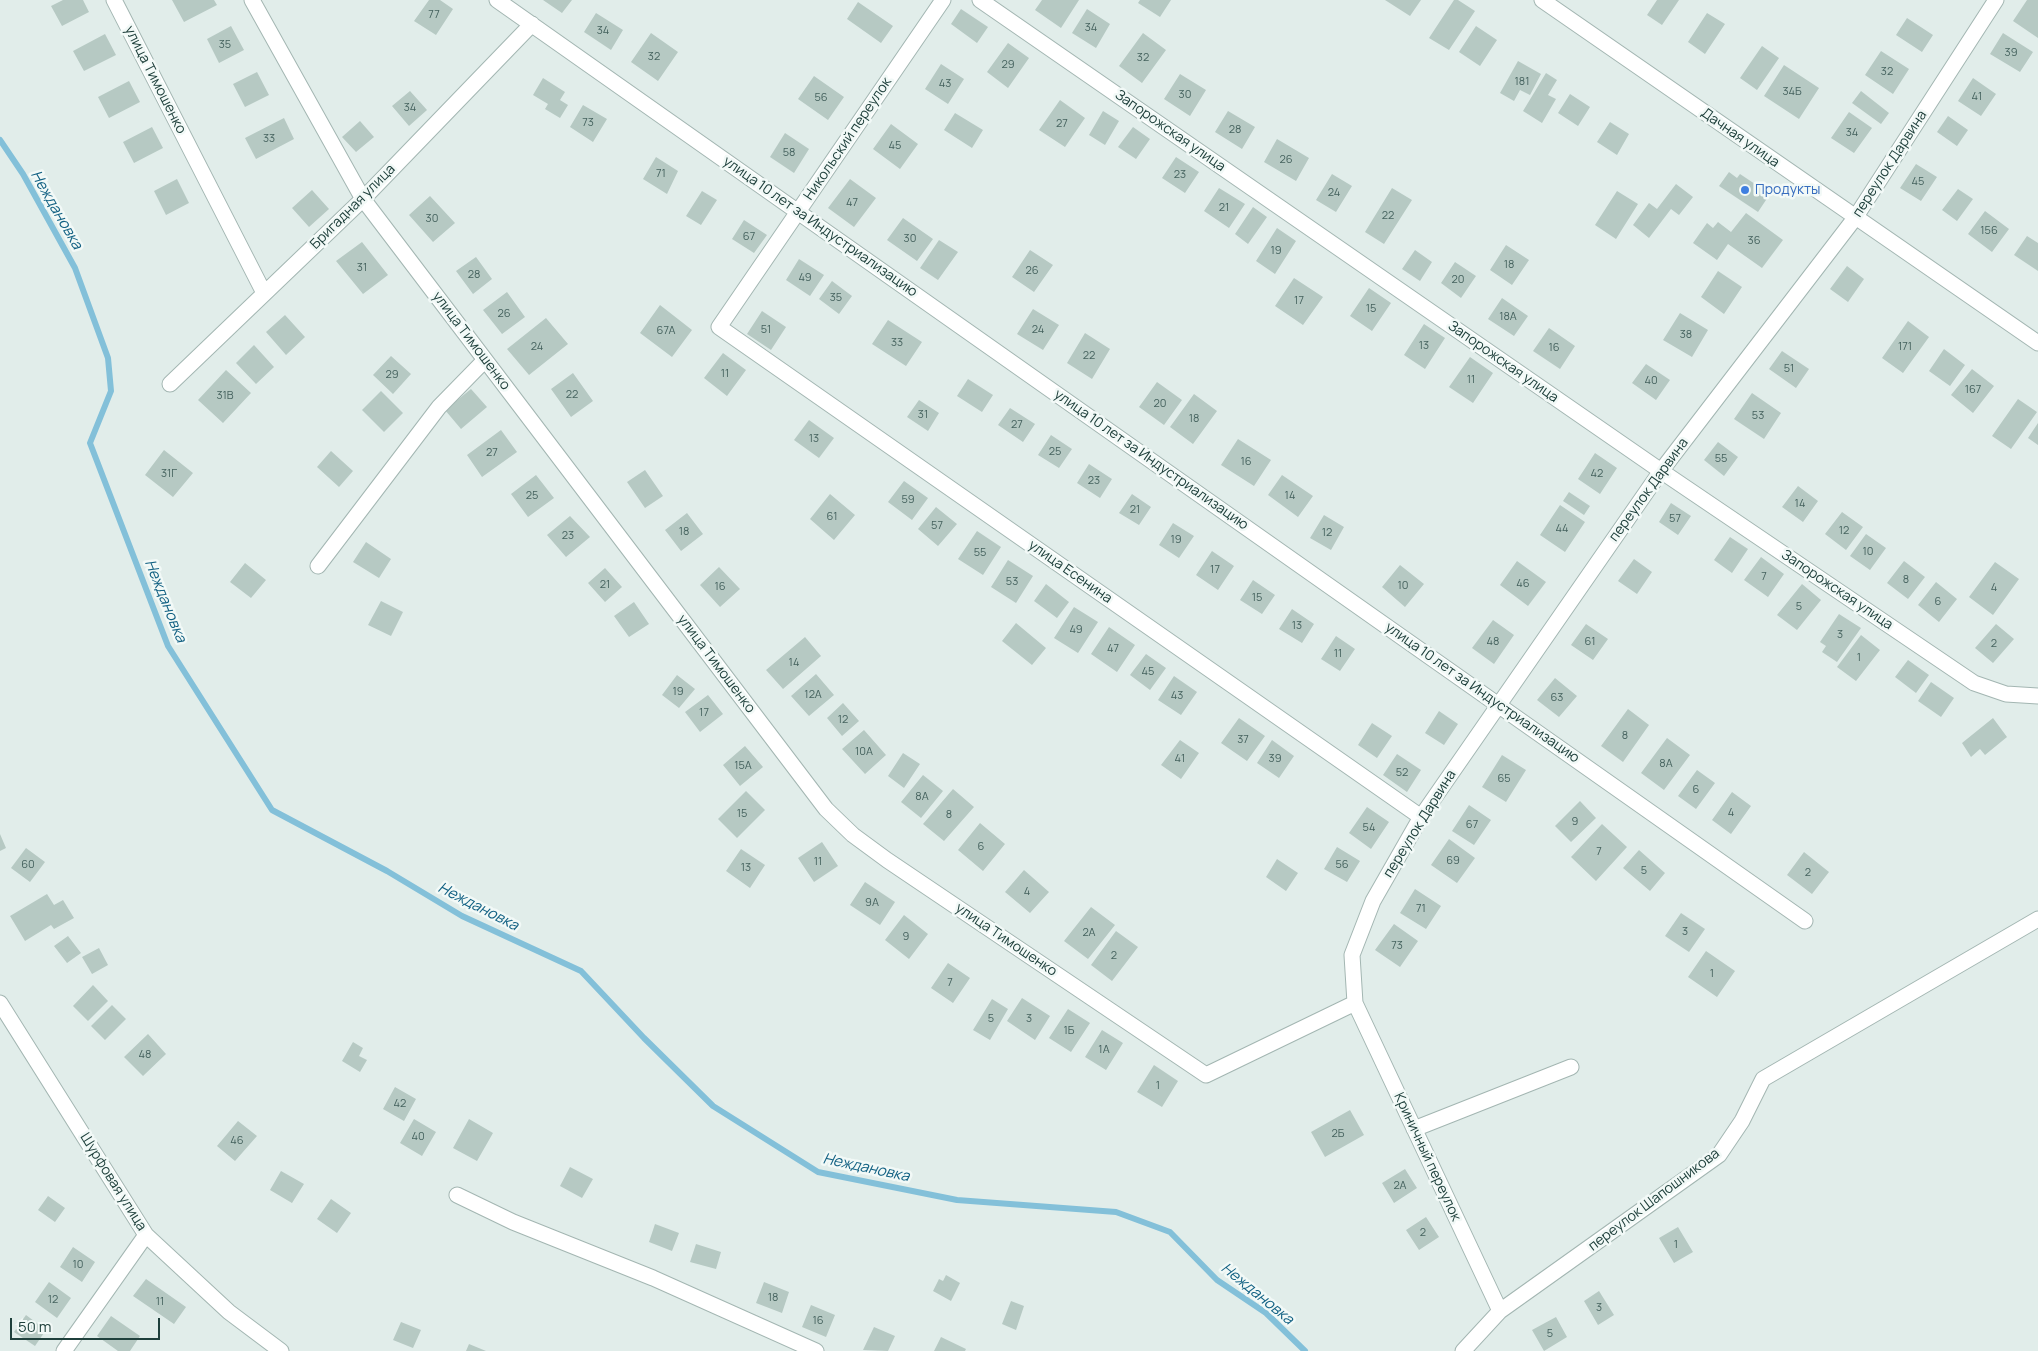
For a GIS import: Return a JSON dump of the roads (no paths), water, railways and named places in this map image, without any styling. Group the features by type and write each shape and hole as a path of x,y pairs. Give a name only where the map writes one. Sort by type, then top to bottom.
{"street":[{"name":"улица Тимошенко","path":"114,0 264,293"},
{"name":"улица Тимошенко","path":"252,0 363,199 826,809 853,835 887,860 1206,1075 1355,1003"},
{"name":"улица 10 лет за Индустриализацию","path":"497,0 1805,921"},
{"name":"Никольский переулок","path":"719,327 943,0"},
{"name":"Запорожская улица","path":"980,0 1661,471 1974,683 2006,694 2038,696"},
{"name":"Дачная улица","path":"1542,0 2038,343"},
{"name":"переулок Дарвина","path":"1355,1003 1352,955 1373,902 1421,817 1661,471 1855,218 1996,0"},
{"name":"Бригадная улица","path":"170,384 363,199 532,24"},
{"name":"улица Есенина","path":"719,327 1421,817"},
{"path":"318,566 439,407 485,360"},
{"name":"переулок Шапошникова","path":"1463,1351 1500,1311 1719,1154 1742,1121 1763,1079 2038,919"},
{"name":"Криничный переулок","path":"1355,1003 1500,1311"},
{"name":"Шурфовая улица","path":"0,1004 146,1235 229,1312 281,1351"},
{"path":"1414,1129 1571,1067"},
{"path":"457,1195 513,1222 653,1278 816,1351"},
{"path":"64,1351 146,1235"}],"waterway":[{"name":"Неждановка","path":"0,140 23,174 75,268 108,358 111,391 90,443 168,646 272,810 387,871 462,916 581,971 644,1038 713,1106 818,1172 957,1200 1116,1212 1170,1232 1217,1280 1266,1313 1305,1351"}],"place":[{"name":"Продукты","path":"1745,190"}]}
